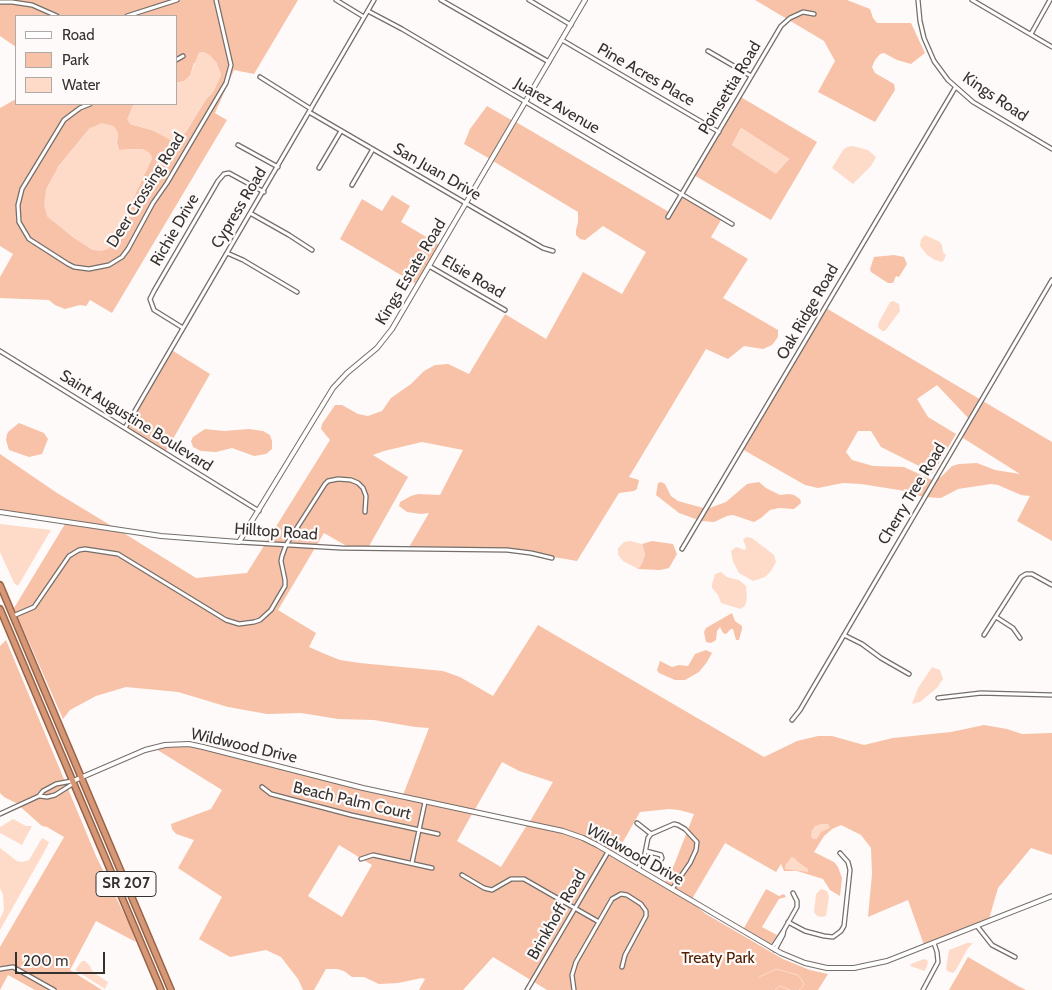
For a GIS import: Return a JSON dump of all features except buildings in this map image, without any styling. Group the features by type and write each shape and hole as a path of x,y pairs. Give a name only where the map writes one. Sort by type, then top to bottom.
{"highway":[{"name":"SR 207","path":"0,584 171,990"},
{"name":"SR 207","path":"0,609 161,990"}],"street":[{"path":"130,15 177,0"},
{"name":"Deer Crossing Road","path":"88,105 72,113 64,120 22,189 18,205 19,222 29,239 74,267 90,269 109,265 122,257 128,249 153,203 168,183 226,83 231,65 216,0"},
{"path":"336,0 364,17"},
{"name":"Cypress Road","path":"125,428 374,0"},
{"path":"441,0 549,62"},
{"path":"529,0 571,25"},
{"name":"Kings Estate Road","path":"240,542 333,388 384,340 430,266 585,0"},
{"name":"Kings Road","path":"918,0 921,26 929,50 938,66 955,88 973,102 1052,148"},
{"path":"972,0 1052,47"},
{"path":"1031,34 1050,0"},
{"path":"0,2 32,5 55,15"},
{"name":"Juarez Avenue","path":"368,11 732,224"},
{"name":"Poinsettia Road","path":"668,217 781,26 790,18 803,12 814,14"},
{"name":"Pine Acres Place","path":"562,40 719,132"},
{"path":"708,51 751,76"},
{"path":"178,59 183,56"},
{"name":"San Juan Drive","path":"260,77 341,131 543,248 553,251"},
{"name":"Oak Ridge Road","path":"682,549 955,88"},
{"path":"319,168 341,131"},
{"path":"238,145 278,167"},
{"path":"352,185 373,149"},
{"name":"Richie Drive","path":"183,328 154,310 150,299 218,182 224,174 231,174 264,192"},
{"path":"250,214 312,250"},
{"path":"227,252 297,292"},
{"name":"Elsie Road","path":"430,266 505,310"},
{"name":"Cherry Tree Road","path":"792,720 800,710 1052,280"},
{"name":"Saint Augustine Boulevard","path":"0,351 259,512"},
{"path":"13,616 34,607 69,556 85,549 118,554 226,620 239,624 254,622 260,620 271,610 284,586 285,580 280,561 286,545 322,487 328,481 338,479 351,480 358,483 363,488 366,496 365,512"},
{"name":"Hilltop Road","path":"0,512 161,536 341,548 507,550 552,558"},
{"path":"984,636 1022,575 1032,574 1052,584"},
{"path":"996,618 1013,628 1020,638"},
{"path":"844,635 862,644 881,658 909,674"},
{"path":"938,698 981,692 1052,695"},
{"name":"Wildwood Drive","path":"73,782 145,750 188,744 365,789 563,831 583,838 774,949 805,963 827,968 848,969 887,961 1052,896"},
{"path":"0,814 39,796 43,791 56,784 73,782"},
{"path":"39,796 55,795 73,782"},
{"name":"Beach Palm Court","path":"262,787 271,794 350,815 438,834"},
{"path":"412,863 425,802"},
{"path":"637,822 651,834"},
{"path":"638,869 644,858 648,838 651,834 678,824 697,842 696,850 690,863 672,889"},
{"path":"646,851 661,855 662,858 655,870"},
{"name":"Brinkhoff Road","path":"527,990 608,852"},
{"path":"788,922 805,931 824,936 835,936 841,932 844,926 850,870 848,862 840,854"},
{"path":"361,859 372,855 432,868"},
{"path":"462,875 484,888 492,890 511,879 524,879 599,922"},
{"path":"774,949 797,905 793,893"},
{"path":"574,990 573,969 612,899 621,894 644,907 646,911 645,920 625,955 622,967"},
{"path":"977,926 992,945 1015,958"},
{"path":"923,990 938,962 934,943"},
{"path":"0,969 13,967 54,990"}],"green space":[{"path":"0,0 298,0 254,74 234,70 215,113 227,120 112,313 90,300 86,306 80,305 65,309 49,300 0,298 0,277 13,254 0,246 0,108 15,100 15,105 135,105 132,107 130,124 152,130 176,140 186,132 206,99 213,92 221,75 216,62 194,63 190,76 184,81 178,82 178,15 15,15 15,46 0,36","holes":["90,128 118,132 117,143 119,150 141,149 152,158 113,242 93,250 47,216 58,167"]},
{"path":"755,0 847,0 870,9 877,23 911,23 925,53 911,64 897,60 884,53 880,54 875,60 872,67 875,73 894,84 895,90 875,122 818,92 835,61 824,41"},
{"path":"739,96 817,142 771,220 692,174","holes":["741,128 789,159 775,173 732,145"]},
{"path":"487,106 513,121 490,159 464,144 470,129"},
{"path":"516,122 669,212 680,195 721,220 711,237 748,259 723,298 778,330 778,337 772,345 763,349 744,346 728,359 706,349 629,477 639,480 637,489 619,493 577,561 512,550 408,549 429,513 407,512 399,506 400,502 418,494 440,495 463,450 422,442 373,455 408,477 368,548 350,548 324,533 278,610 316,633 309,647 340,660 443,671 460,677 493,696 538,625 764,757 797,741 818,736 832,736 864,745 893,738 951,732 984,725 1022,734 1052,733 1052,855 1031,848 998,888 989,919 924,945 908,900 868,917 872,874 871,848 861,835 841,825 832,829 824,836 814,852 834,862 838,867 842,878 840,896 830,890 823,879 797,871 784,871 781,864 776,872 725,843 692,899 665,883 694,814 669,809 640,812 616,854 593,841 529,823 553,782 519,771 502,762 474,811 403,795 429,728 374,720 338,719 301,713 267,714 228,707 178,692 126,687 96,696 70,710 63,719 14,608 65,524 122,532 196,578 247,573 330,440 321,429 322,424 335,405 342,405 358,414 368,416 382,411 391,398 411,384 424,371 435,365 448,364 469,374 505,314 546,339 583,272 622,294 646,252 603,226 585,240 580,239 576,235 578,212 493,161"},
{"path":"392,195 410,206 401,222 440,245 416,284 340,239 362,199 382,211"},
{"path":"894,255 904,257 907,264 899,277 896,276 893,283 888,283 871,272 870,269 874,257"},
{"path":"826,308 1052,442 1052,541 1017,521 1030,496 1021,495 998,485 991,484 958,489 941,498 923,497 905,491 861,484 843,483 818,488 805,485 742,449","holes":["937,385 970,420 963,438 1020,474 995,470 977,463 959,464 952,466 941,477 932,480 904,467 873,466 852,460 846,452 858,431 871,431 881,447 933,473 956,434 928,417 917,399"]},
{"path":"170,349 210,374 165,453 123,427"},
{"path":"19,423 44,433 48,439 42,454 29,457 9,450 6,440 7,434"},
{"path":"205,429 224,431 249,429 263,431 270,435 272,449 266,454 254,456 232,448 216,452 201,451 193,447 191,441 193,437"},
{"path":"0,454 57,493 115,528 0,511"},
{"path":"759,482 780,495 794,495 800,499 801,503 794,509 779,508 770,510 754,522 733,515 714,522 701,521 679,513 656,495 658,483 665,484 671,496 678,501 707,509 726,502 747,484"},
{"path":"652,541 673,544 677,554 669,568 660,570 638,569 645,554 642,544"},
{"path":"732,613 735,621 742,626 739,640 736,640 733,629 726,634 723,633 720,627 717,631 716,640 711,643 706,642 704,632 706,628"},
{"path":"6,640 96,856 136,942 96,921 70,970 102,990 35,990 8,975 0,990 0,947 64,837 42,826 16,803 0,793 0,646"},
{"path":"706,650 712,653 707,662 699,672 685,680 675,680 659,673 657,670 660,661 672,667 679,665 688,666 695,654"},
{"name":"Treaty Park","path":"179,746 202,748 363,790 472,814 457,841 501,867 527,825 563,833 583,840 692,903 706,914 783,959 810,970 828,974 818,990 547,990 493,957 463,990 419,990 425,979 422,978 398,983 379,984 364,977 352,977 344,971 337,969 326,969 314,990 303,990 298,979 281,957 266,950 230,957 199,939 222,897 178,868 194,840 176,834 171,824 211,809 222,790 156,749","holes":["339,845 372,865 342,917 308,896"]},
{"path":"766,889 779,896 784,894 786,897 779,899 762,927 777,935 771,944 744,928"},
{"path":"968,957 1018,986 1026,990 949,990"}],"water":[{"path":"199,52 210,55 216,62 221,75 213,92 206,99 186,132 177,140 172,141 152,130 130,124 127,120 135,105 178,105 178,82 184,81 190,76"},
{"path":"102,123 114,126 118,133 117,143 119,150 143,149 150,153 152,158 113,243 108,249 102,251 93,250 73,237 47,216 44,206 46,189 58,167 90,128"},
{"path":"741,128 789,159 776,174 732,145"},
{"path":"853,146 868,150 876,157 871,166 853,184 832,168 843,150"},
{"path":"925,235 940,242 942,245 943,252 946,255 942,262 927,255 920,246 921,239"},
{"path":"893,301 899,304 900,311 885,331 882,331 878,327 879,322 890,302"},
{"path":"0,524 51,530 18,586 14,583 0,552"},
{"path":"746,537 752,538 774,555 776,562 765,577 753,581 739,573 733,562 731,551 736,547 745,550 746,547 743,540"},
{"path":"630,541 642,544 645,554 638,569 623,561 618,555 618,548 624,542"},
{"path":"721,572 727,577 739,580 746,586 747,598 745,606 740,609 721,603 718,595 712,588 712,584 715,574"},
{"path":"932,667 940,670 943,679 937,688 920,702 912,704 918,688"},
{"path":"13,819 26,826 32,826 22,845 0,833 0,827"},
{"path":"828,824 830,828 821,832 817,839 813,839 811,836 812,830 815,826"},
{"path":"42,838 49,842 47,847 0,930 0,919 4,910 3,895 0,888 0,848 17,861 22,862 29,860"},
{"path":"791,857 808,869 808,872 785,869"},
{"path":"821,889 827,891 829,897 826,916 823,917 817,916 814,912 816,894"},
{"path":"967,943 973,943 968,948 956,970 953,973 947,971 949,950"},
{"path":"924,959 928,963 925,971 910,966 911,964"},
{"path":"82,961 85,961 93,972 108,982 105,989 75,970"}],"waterway":[{"path":"759,977 776,969 798,975 804,985 799,990"},
{"path":"775,990 780,986 790,990"}]}
